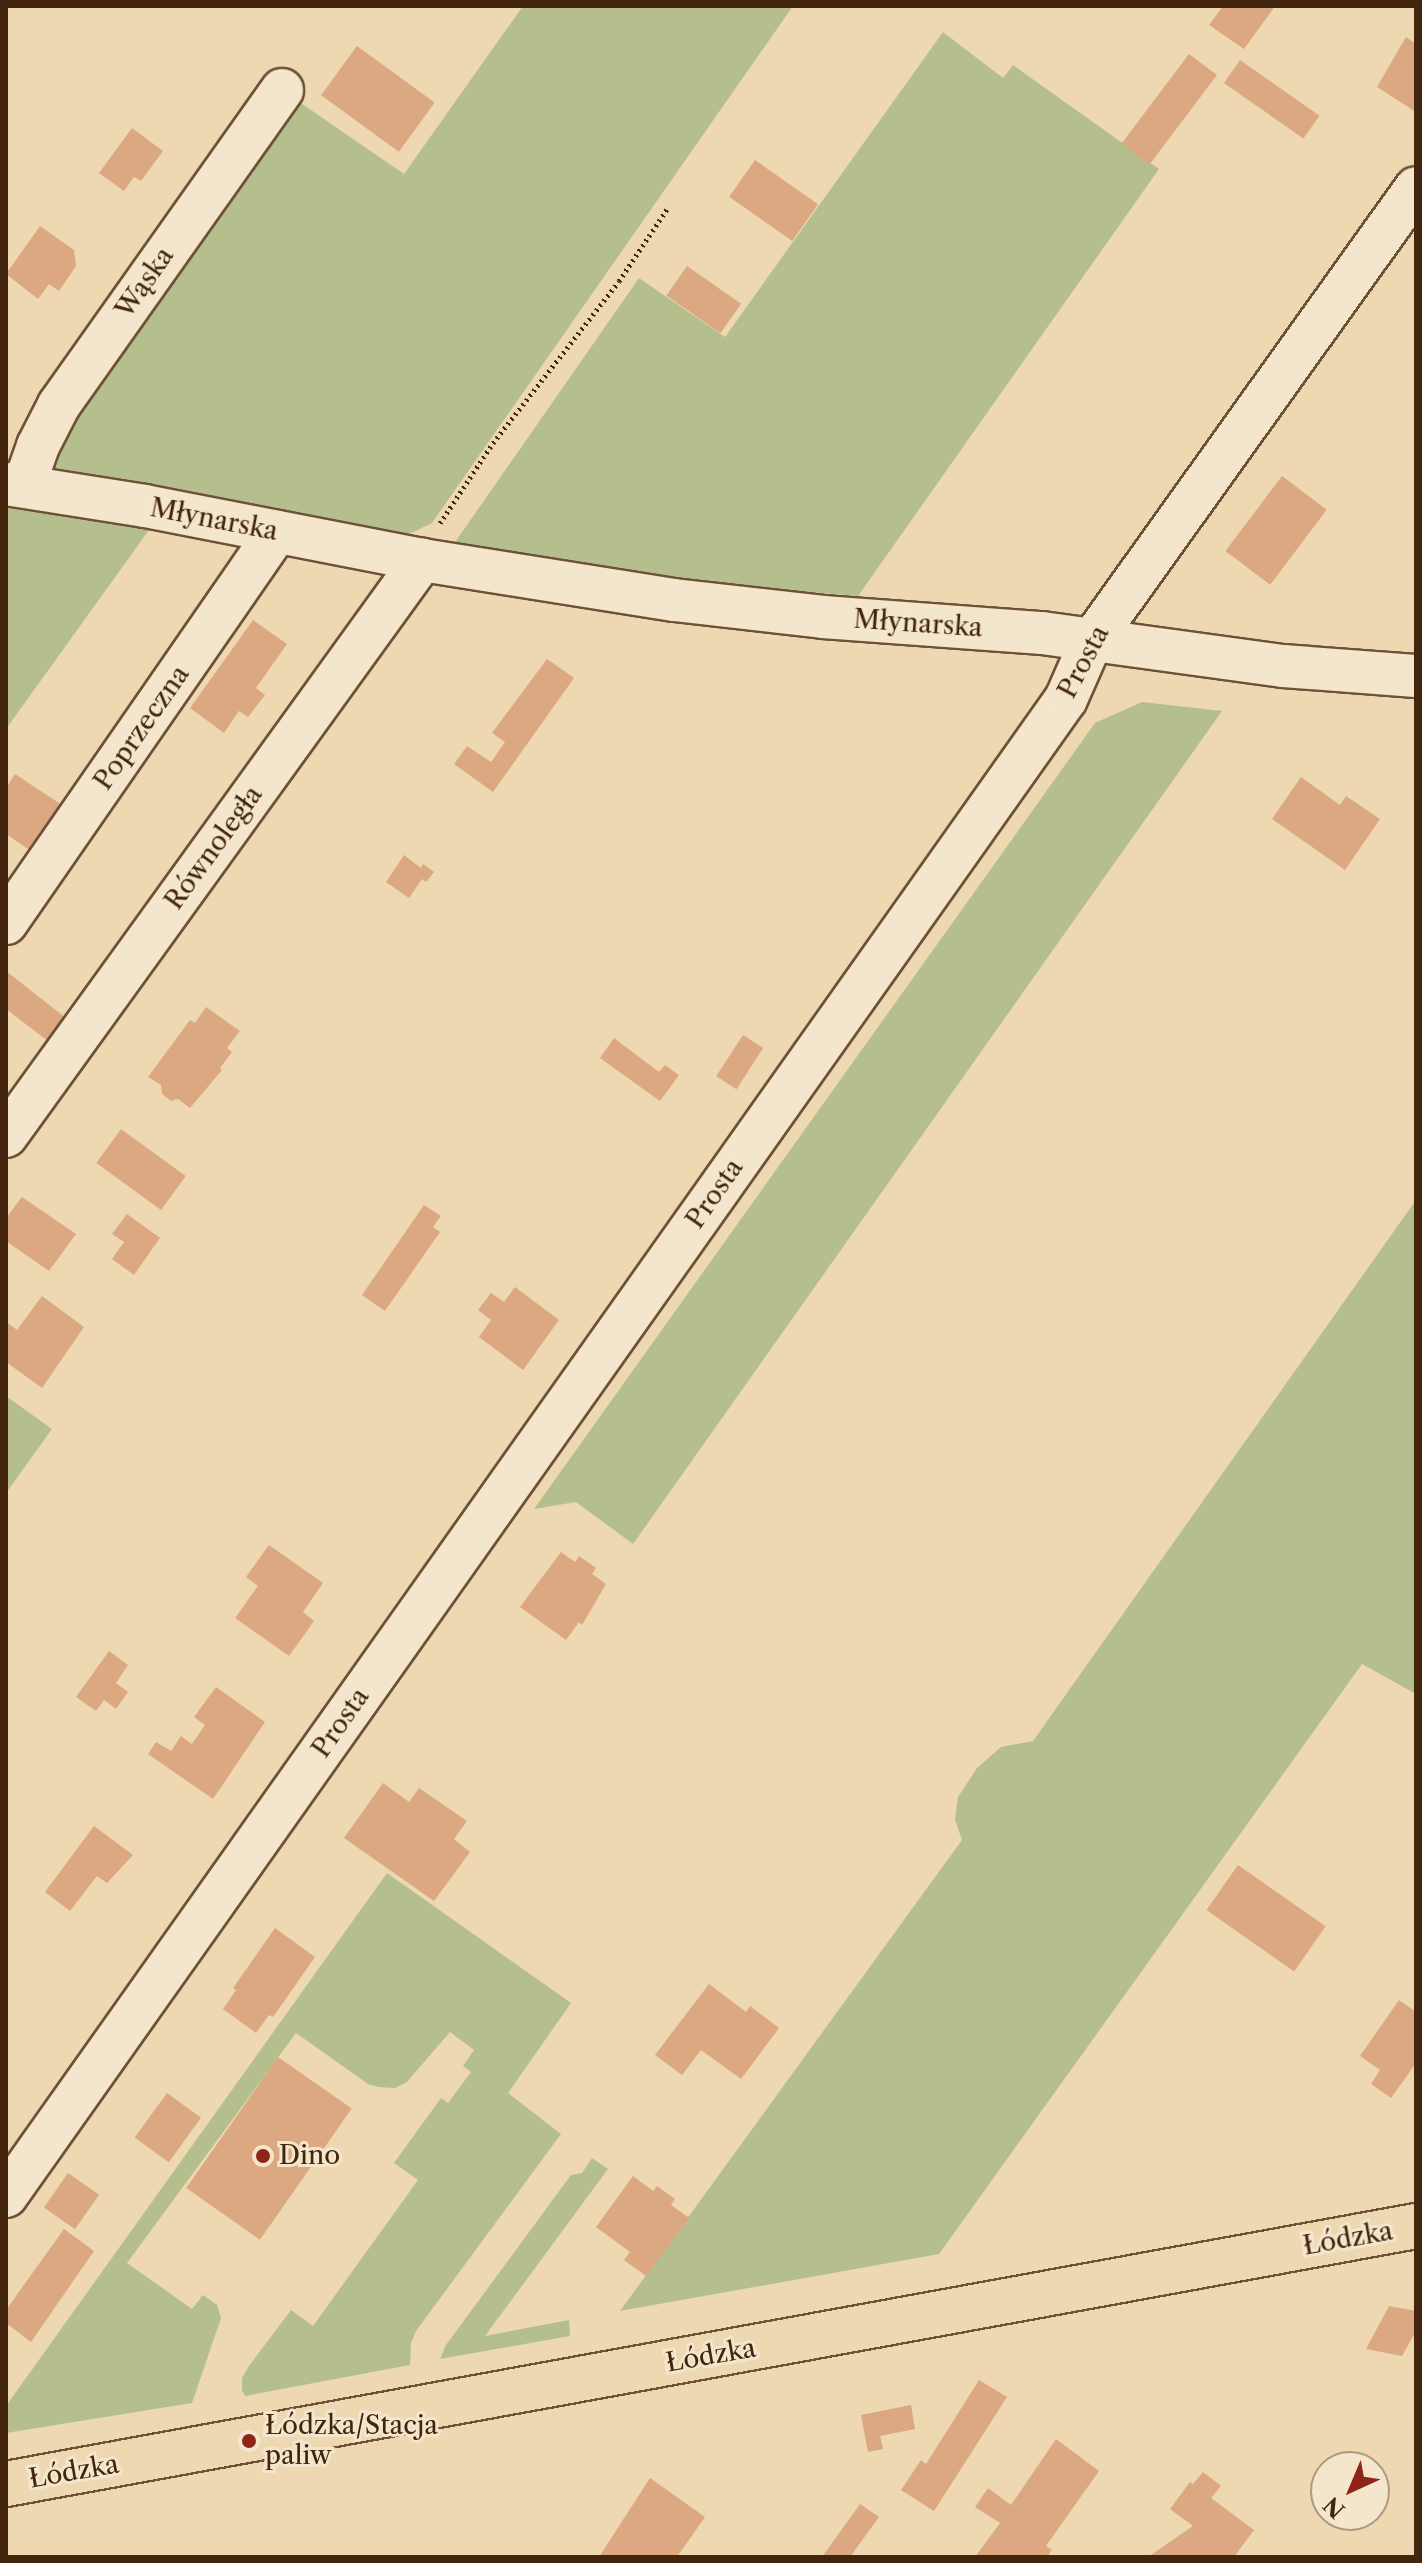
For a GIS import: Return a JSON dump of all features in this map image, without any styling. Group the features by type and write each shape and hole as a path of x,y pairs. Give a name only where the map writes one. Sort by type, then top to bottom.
{"main road":[{"name":"Łódzka","path":"6,2484 1416,2226"}],"street":[{"name":"Wąska","path":"15,485 59,405 282,90"},
{"name":"Prosta","path":"6,2196 1066,699 1091,642 1416,188"},
{"name":"Młynarska","path":"15,485 422,560 751,610 1042,633 1283,666 1416,676"},
{"name":"Poprzeczna","path":"6,923 277,532"},
{"name":"Równoległa","path":"6,1136 422,560"}],"path":[{"path":"422,560 433,533 493,443 619,281 667,209"}],"green space":[{"path":"523,6 793,6 432,523 409,534 393,533 42,467 292,97 404,174"},
{"path":"943,32 1003,78 1013,65 1159,169 858,596 642,578 451,548 639,278 725,337"},
{"path":"6,499 154,523 6,729"},
{"path":"1142,702 1222,711 633,1544 576,1502 534,1509 1095,723"},
{"path":"1416,1200 1416,1694 1362,1664 939,2254 620,2311 962,1840 955,1820 958,1797 977,1768 1001,1747 1033,1741"},
{"path":"6,1396 52,1429 6,1493"},
{"path":"387,1873 571,2003 508,2093 561,2134 416,2331 411,2343 410,2365 245,2396 242,2390 242,2378 249,2366 291,2310 313,2326 418,2180 394,2163 441,2098 448,2103 471,2072 463,2066 474,2050 450,2032 407,2082 395,2088 378,2087 368,2084 296,2033 127,2263 192,2309 203,2295 217,2305 221,2318 192,2403 6,2433 6,2406"},
{"path":"592,2158 608,2169 485,2336 569,2320 570,2336 440,2359 446,2345 571,2175 582,2173"}],"building":[{"path":"1223,6 1275,6 1244,49 1209,25"},
{"path":"1406,37 1416,44 1416,112 1377,87"},
{"path":"357,46 435,102 399,152 321,95"},
{"path":"1189,54 1217,75 1150,165 1122,143"},
{"path":"1240,60 1319,116 1303,139 1224,83"},
{"path":"132,128 163,151 141,181 134,177 124,191 99,173"},
{"path":"755,160 818,204 792,241 729,197"},
{"path":"40,226 74,250 76,266 59,291 49,284 38,299 6,274"},
{"path":"687,266 741,304 720,333 666,295"},
{"path":"1282,476 1327,510 1270,585 1225,551"},
{"path":"253,620 287,644 256,688 265,695 248,717 239,711 224,733 190,708"},
{"path":"547,659 574,678 493,792 454,764 467,746 491,762 505,742 492,733"},
{"path":"15,774 62,805 31,851 6,834 6,788"},
{"path":"1301,777 1340,805 1346,796 1380,819 1345,870 1272,819"},
{"path":"404,855 421,868 423,864 434,872 426,882 422,879 409,898 386,882"},
{"path":"6,971 71,1022 53,1045 6,1009"},
{"path":"206,1007 240,1031 227,1048 232,1052 220,1068 222,1070 190,1108 178,1099 171,1101 162,1094 161,1085 148,1077 190,1020 195,1023"},
{"path":"743,1035 763,1048 736,1089 716,1076"},
{"path":"614,1038 659,1072 665,1065 679,1075 660,1101 600,1058"},
{"path":"121,1129 186,1176 161,1210 96,1163"},
{"path":"22,1197 76,1234 49,1271 6,1241 6,1218"},
{"path":"424,1205 441,1216 433,1227 440,1232 385,1311 362,1295"},
{"path":"127,1214 160,1238 134,1275 112,1259 124,1242 112,1234"},
{"path":"515,1287 559,1320 523,1370 479,1337 491,1320 478,1310 491,1293 504,1302"},
{"path":"42,1296 84,1327 42,1388 6,1362 6,1325 8,1323 17,1330"},
{"path":"269,1545 323,1583 303,1612 314,1621 289,1656 235,1618 258,1586 246,1577"},
{"path":"561,1552 575,1562 579,1556 596,1568 592,1574 606,1584 582,1625 579,1622 566,1640 520,1607"},
{"path":"109,1651 128,1665 116,1683 128,1692 116,1709 104,1700 96,1711 76,1697"},
{"path":"216,1687 265,1722 213,1799 148,1754 156,1742 171,1751 181,1736 192,1744 205,1725 194,1717"},
{"path":"383,1783 409,1802 419,1788 467,1821 454,1839 470,1852 434,1901 344,1838"},
{"path":"94,1826 133,1855 107,1883 97,1876 70,1911 45,1892"},
{"path":"1238,1865 1326,1926 1294,1971 1206,1910"},
{"path":"275,1928 315,1957 273,2017 269,2015 256,2033 223,2009 236,1990 233,1988"},
{"path":"709,1984 746,2012 750,2006 779,2028 741,2079 701,2050 682,2075 655,2055"},
{"path":"1399,2000 1416,2012 1416,2063 1391,2098 1371,2084 1380,2070 1360,2056"},
{"name":"Dino","path":"278,2057 352,2109 260,2240 186,2188"},
{"path":"167,2093 201,2118 169,2162 135,2137"},
{"path":"68,2173 99,2195 75,2229 44,2207"},
{"path":"633,2176 653,2191 657,2186 675,2199 671,2205 689,2218 646,2276 624,2260 630,2252 596,2227"},
{"path":"64,2229 94,2251 31,2342 6,2323 6,2310"},
{"path":"1389,2306 1416,2311 1416,2331 1402,2356 1366,2349"},
{"path":"979,2380 1007,2397 934,2511 901,2490 921,2460 926,2464"},
{"path":"911,2405 915,2429 880,2436 883,2449 868,2452 861,2415"},
{"path":"1056,2439 1099,2471 1046,2546 1052,2550 1047,2557 975,2557 1000,2523 975,2507 988,2488 1011,2505"},
{"path":"1203,2472 1221,2486 1211,2498 1254,2530 1234,2557 1148,2557 1193,2526 1170,2509 1190,2482 1193,2484"},
{"path":"650,2478 705,2517 677,2557 599,2557"},
{"path":"860,2504 879,2517 850,2557 822,2557"}],"place":[{"name":"Dino","path":"263,2156"},
{"name":"Łódzka/Stacja paliw","path":"249,2441"}]}
